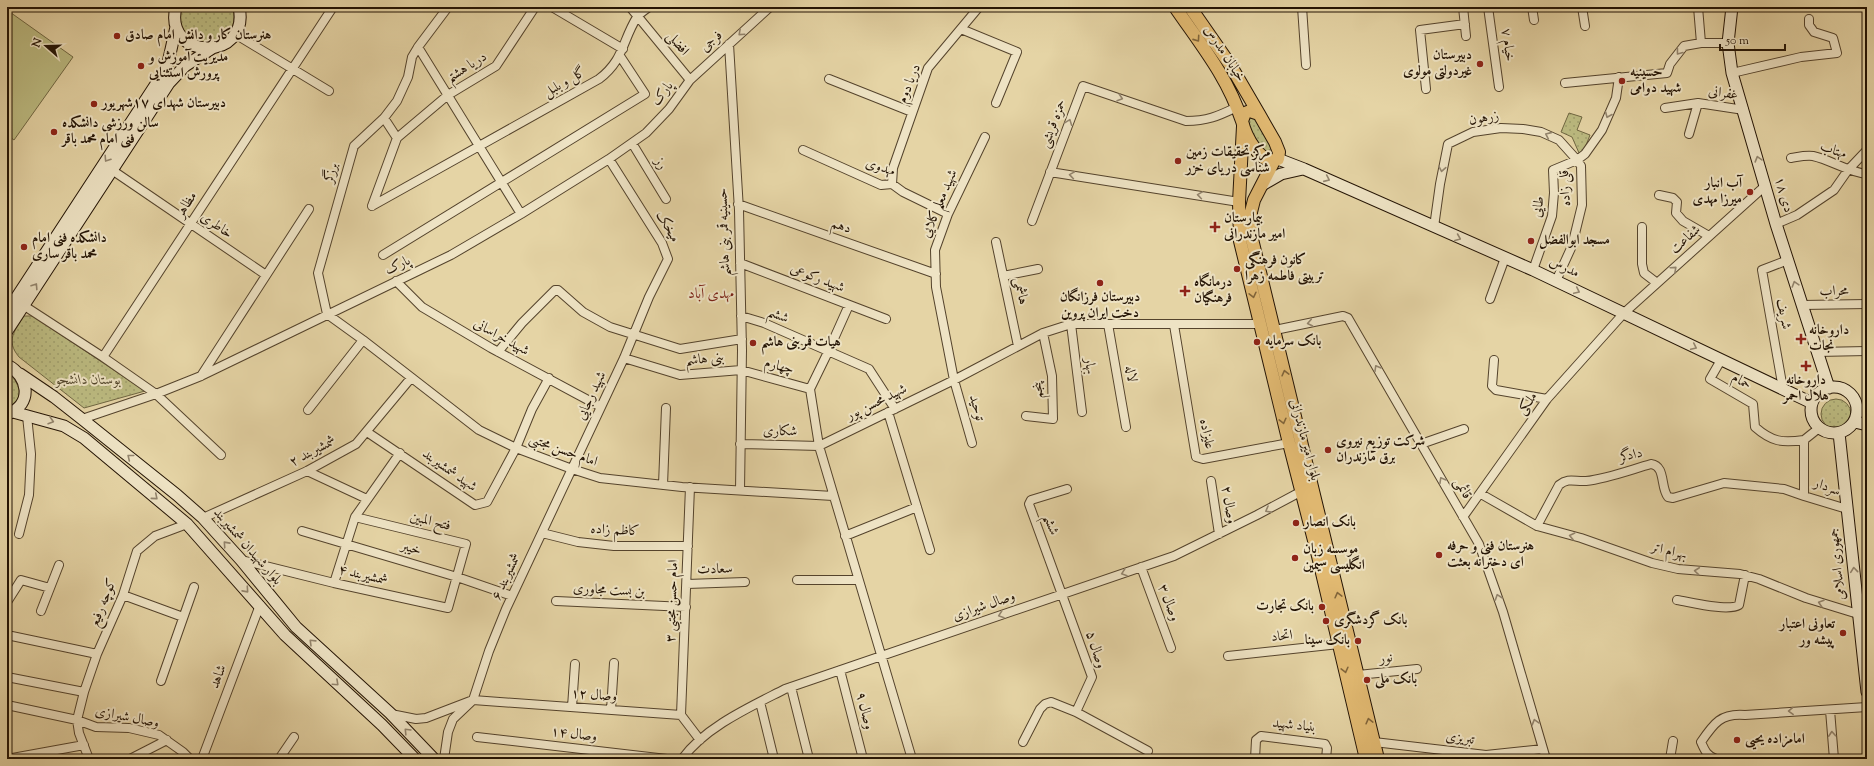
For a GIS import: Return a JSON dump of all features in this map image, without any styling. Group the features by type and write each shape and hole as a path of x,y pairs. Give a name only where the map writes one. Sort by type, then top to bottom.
{"main road":[{"path":"166,7 179,33 189,44 203,49 211,49"},
{"path":"7,312 160,78 168,63 175,23 176,7"},
{"path":"7,331 169,83 185,66 211,49 224,44 235,34 240,20 239,7"},
{"name":"خیابان مدرس","path":"1175,7 1222,74 1237,107 1251,144 1265,159 1276,160 1279,152 1275,142 1231,66 1190,7"},
{"name":"۱۸ دی","path":"1732,7 1728,43 1732,73 1776,224 1829,388"},
{"path":"1242,123 1247,112 1253,111 1259,114"},
{"name":"بلوار امیر مازندرانی","path":"1242,123 1239,202 1240,241 1366,759"},
{"name":"بلوار امیر مازندرانی","path":"1276,160 1259,189 1252,212 1251,235 1378,759"},
{"name":"مدرس","path":"1276,160 1304,169 1533,270 1812,403"},
{"path":"1240,186 1245,182 1252,182 1259,189 1281,174 1304,169"},
{"name":"بلوار شهیدان شمشیربند","path":"8,364 82,419 177,495 203,518 296,627 390,714 434,759"},
{"path":"10,413 22,403 24,397 25,385 20,374"},
{"path":"1829,388 1844,389 1852,396 1857,411 1854,422 1848,429 1832,434 1819,428 1812,416 1812,403 1816,396 1821,391 1829,388"},
{"name":"بلوار شهیدان شمشیربند","path":"10,413 64,426 84,438 187,524 260,605 285,636 382,725 415,759"},
{"path":"1854,422 1867,425"},
{"name":"جمهوری اسلامی","path":"1839,433 1867,692"}],"street":[{"name":"مظاهر","path":"103,357 332,7"},
{"name":"برزگر","path":"327,314 318,273 334,211 354,146 384,118 398,102 408,77 412,57 448,7"},
{"name":"دریا هشتم","path":"397,138 448,95 496,66 535,7"},
{"path":"383,255 645,94 621,53 552,7"},
{"name":"افضلی","path":"630,7 690,80"},
{"path":"637,16 649,7"},
{"name":"فرجی","path":"690,80 770,7"},
{"path":"1302,7 1306,65"},
{"path":"1463,7 1466,36"},
{"name":"خیام ۷","path":"1488,7 1499,87"},
{"path":"1532,7 1534,20"},
{"path":"1582,7 1585,26"},
{"path":"1698,7 1700,43"},
{"name":"دریا دوم","path":"892,184 892,168 928,68 961,29 974,9"},
{"name":"گل و بلبل","path":"397,138 372,206 480,147 599,79 609,71 621,53 637,16"},
{"path":"1732,73 1801,57 1837,53 1833,38 1814,32 1808,25 1809,19"},
{"path":"1426,89 1420,30 1465,24"},
{"path":"961,29 1017,52 996,103"},
{"path":"235,34 329,90"},
{"path":"1565,83 1667,73 1670,64 1684,46 1700,43 1728,43"},
{"name":"حسینیه قمر بنی هاشم","path":"729,44 738,204 742,339 740,490"},
{"path":"418,47 520,214"},
{"name":"قلی زاده","path":"1556,281 1572,246 1581,211 1581,166 1577,160 1585,154 1602,130 1616,98 1619,77"},
{"path":"829,79 912,112"},
{"name":"پارک","path":"82,419 156,394 200,376 451,255 609,159 646,133 669,108 690,80"},
{"name":"حمزه قریشی","path":"1032,221 1082,86 1186,120 1203,121 1237,107"},
{"name":"غفرانی","path":"1689,134 1698,104"},
{"name":"غفرانی","path":"1665,108 1698,104 1744,110"},
{"path":"384,118 397,138"},
{"name":"زرهون","path":"1434,227 1440,184 1448,144 1473,132 1501,128 1541,132 1559,140 1577,160"},
{"name":"شهید معلم کلایی","path":"954,380 936,287 935,250 948,214 985,137"},
{"name":"رز","path":"632,142 666,199"},
{"name":"مهدوی","path":"803,150 881,185 892,184 903,192 948,214"},
{"path":"1776,224 1797,215 1834,190 1848,170 1867,150"},
{"name":"مهتاب","path":"1791,158 1813,156 1848,170 1867,174"},
{"name":"میخک","path":"609,159 668,255 668,259 649,297 634,335"},
{"name":"طایی","path":"1533,270 1552,216 1554,193 1553,170 1577,160"},
{"name":"خاطری","path":"112,170 266,275"},
{"path":"1050,172 1239,202"},
{"name":"شفاعت","path":"1624,313 1765,186"},
{"path":"1659,195 1673,198 1677,202 1676,213 1683,221 1709,236"},
{"name":"دهم","path":"738,204 936,274"},
{"path":"200,376 309,209"},
{"path":"1642,227 1642,264 1644,273 1657,283"},
{"name":"هاشمی","path":"996,242 1018,346"},
{"path":"1490,299 1505,258"},
{"name":"شریف","path":"1783,389 1762,270 1788,260"},
{"name":"شهید رکوعی","path":"740,263 886,320"},
{"path":"1003,276 1038,270"},
{"name":"شهید خراسانی","path":"396,281 422,308 498,352 601,407"},
{"path":"498,352 522,323 555,290 590,316 610,327 680,349 742,339"},
{"name":"محراب","path":"1802,305 1867,304"},
{"path":"23,305 103,357 156,394 221,455"},
{"path":"849,305 810,389 818,446 912,759"},
{"name":"ملکی","path":"1463,517 1548,399 1624,313"},
{"name":"امام حسن مجتبی","path":"327,314 479,430 516,448 572,469 600,478 690,488 833,496"},
{"name":"ششم","path":"741,316 764,323 869,369 891,411 930,550"},
{"name":"قائمی","path":"1275,330 1343,316 1348,318 1479,544 1503,612 1546,759"},
{"name":"شهید محسن پور","path":"818,446 954,380 1043,333 1071,324 1260,324"},
{"name":"بهار","path":"1071,324 1082,412"},
{"name":"لاله","path":"1108,324 1126,427"},
{"name":"علیزاده","path":"1174,325 1196,457 1203,459 1288,443"},
{"name":"پنجم","path":"1026,416 1053,419 1052,376 1043,333"},
{"name":"شهید رجایی","path":"572,469 634,335"},
{"path":"308,410 363,340"},
{"path":"1817,352 1867,351"},
{"name":"بنی هاشم","path":"624,358 680,375 741,370"},
{"path":"1494,360 1492,386 1496,390 1548,399"},
{"name":"حمام","path":"1721,360 1710,379 1753,404 1755,427 1767,438 1786,443 1804,440"},
{"name":"چهارم","path":"741,370 810,389"},
{"name":"شمشیربند ۲","path":"203,518 307,471 356,444 410,378"},
{"name":"شهید شمشیربند","path":"367,432 475,505 487,502 516,448 532,409 548,378"},
{"name":"توحید","path":"954,380 972,443"},
{"path":"663,485 666,408"},
{"path":"19,534 29,495 31,454 27,416"},
{"path":"1804,440 1819,428"},
{"path":"1421,444 1464,429"},
{"name":"سردار","path":"1804,440 1804,496 1847,509"},
{"name":"شکاری","path":"740,444 818,446"},
{"path":"334,583 345,544 355,517 400,453"},
{"name":"دادگر","path":"1537,526 1559,485 1564,480 1570,479 1585,481 1651,464 1660,468 1664,493 1668,497 1673,498 1724,483 1784,489 1804,496"},
{"name":"شمشیربند ۶","path":"444,759 448,732 453,719 473,700 489,651 512,596 572,469"},
{"path":"307,471 367,498"},
{"name":"وصال ۲","path":"1211,481 1219,534"},
{"name":"امام حسن مجتبی ۳","path":"681,716 690,488"},
{"name":"ششم","path":"1063,594 1029,504 1031,500 1066,489"},
{"name":"وصال شیرازی","path":"682,759 692,745 736,716 791,687 1174,556 1302,491"},
{"name":"بهرام اتر","path":"1481,494 1537,526 1581,538 1652,563 1678,569 1745,575 1806,598 1858,614"},
{"path":"845,536 917,507"},
{"name":"فتح المبین","path":"355,517 466,544 457,577"},
{"name":"کوچه رفیع","path":"77,720 84,692 97,654 123,595 137,551 155,536 187,524"},
{"name":"خیبر","path":"302,531 457,577 512,596"},
{"name":"کاظم زاده","path":"542,533 578,542 614,546 688,546"},
{"name":"شمشیربند ۴","path":"240,560 334,583 448,608 457,577"},
{"path":"41,611 59,565"},
{"name":"وصال ۳","path":"1141,568 1171,648"},
{"path":"1677,600 1705,605 1734,607 1739,605 1745,575"},
{"path":"7,602 21,580 50,588"},
{"path":"796,580 858,580"},
{"name":"سعادت","path":"687,584 745,582"},
{"path":"161,681 194,587"},
{"name":"وصال ۵","path":"1063,594 1092,677 1076,712"},
{"path":"123,595 183,617"},
{"name":"بن بست مجاوری","path":"556,601 686,607"},
{"name":"شاهد","path":"202,759 260,605"},
{"path":"7,636 97,654"},
{"name":"اتحاد","path":"1228,656 1339,644"},
{"path":"611,710 614,663"},
{"path":"572,707 575,664"},
{"name":"نور","path":"1358,675 1417,669"},
{"name":"وصال ۹","path":"840,670 863,759"},
{"path":"7,677 84,692"},
{"path":"791,687 809,759"},
{"path":"390,714 416,719 426,718 473,700"},
{"name":"وصال ۱۲","path":"473,700 681,716"},
{"path":"760,702 774,759"},
{"path":"1023,742 1040,709 1045,704 1051,702 1076,712 1148,751"},
{"name":"وصال شیرازی","path":"7,705 77,720 96,727 129,728 158,735 167,740 190,759"},
{"path":"1716,759 1710,757 1705,751 1701,742 1709,730 1723,716 1734,714 1867,707"},
{"path":"1830,710 1834,759"},
{"path":"681,716 700,740"},
{"path":"77,720 79,733 89,759"},
{"name":"بنیاد شهید","path":"1255,759 1256,740 1261,736 1325,744 1327,748 1326,759"},
{"path":"279,759 294,737"},
{"name":"وصال ۱۴","path":"477,737 667,759"},
{"path":"130,759 167,740"},
{"path":"1670,759 1673,741"},
{"name":"تبریزی","path":"1374,742 1486,755 1543,749"},
{"path":"7,759 84,745"}],"green space":[{"path":"181,7 233,7 233,23 228,34 218,40 207,43 196,40 186,34 181,22"},
{"path":"7,10 73,57 14,140 7,135"},
{"path":"1252,112 1273,148 1271,150 1265,151 1262,149 1247,124 1247,117"},
{"path":"1569,113 1582,117 1577,130 1590,135 1583,153 1579,153 1572,137 1561,132"},
{"name":"بوستان دانشجو","path":"24,316 33,316 145,391 84,408 19,357 15,351 12,341 13,336"},
{"path":"7,372 12,376 18,386 19,396 13,405 7,408"},
{"path":"1836,399 1842,400 1850,408 1850,420 1842,428 1836,429 1830,428 1822,420 1821,414 1822,408 1830,400"}],"place":[{"name":"هنرستان کار و دانش امام صادق","path":"117,36"},
{"name":"دبیرستان غیردولتی مولوی","path":"1480,64"},
{"name":"مدیریت آموزش و پرورش استثنایی","path":"141,66"},
{"name":"حسینیه شهید دوامی","path":"1622,81"},
{"name":"دبیرستان شهدای ۱۷شهریور","path":"94,104"},
{"name":"سالن ورزشی دانشکده فنی امام محمد باقر","path":"54,132"},
{"name":"مرکز تحقیقات زمین شناسی دریای خزر","path":"1178,161"},
{"name":"آب انبار میرزا مهدی","path":"1750,192"},
{"name":"بیمارستان امیر مازندرانی","path":"1215,227"},
{"name":"مسجد ابوالفضل","path":"1531,241"},
{"name":"دانشکده فنی امام محمد باقر ساری","path":"24,247"},
{"name":"کانون فرهنگی تربیتی فاطمه زهرا","path":"1237,269"},
{"name":"دبیرستان فرزانگان دخت ایران پروین","path":"1100,283"},
{"name":"درمانگاه فرهنگیان","path":"1185,291"},
{"name":"داروخانه نجات","path":"1801,339"},
{"name":"بانک سرمایه","path":"1257,342"},
{"name":"هیات قمربنی هاشم","path":"753,343"},
{"name":"داروخانه هلال احمر","path":"1806,366"},
{"name":"شرکت توزیع نیروی برق مازندران","path":"1328,450"},
{"name":"بانک انصار","path":"1296,523"},
{"name":"هنرستان فنی و حرفه ای دخترانه بعثت","path":"1439,555"},
{"name":"موسسه زبان انگلیسی سیمین","path":"1295,558"},
{"name":"بانک تجارت","path":"1322,607"},
{"name":"بانک گردشگری","path":"1326,621"},
{"name":"تعاونی اعتبار پیشه ور","path":"1843,633"},
{"name":"بانک سینا","path":"1358,641"},
{"name":"بانک ملی","path":"1367,680"},
{"name":"امامزاده یحیی","path":"1737,740"}],"district":[{"name":"مهدی آباد","path":"711,294"}]}
